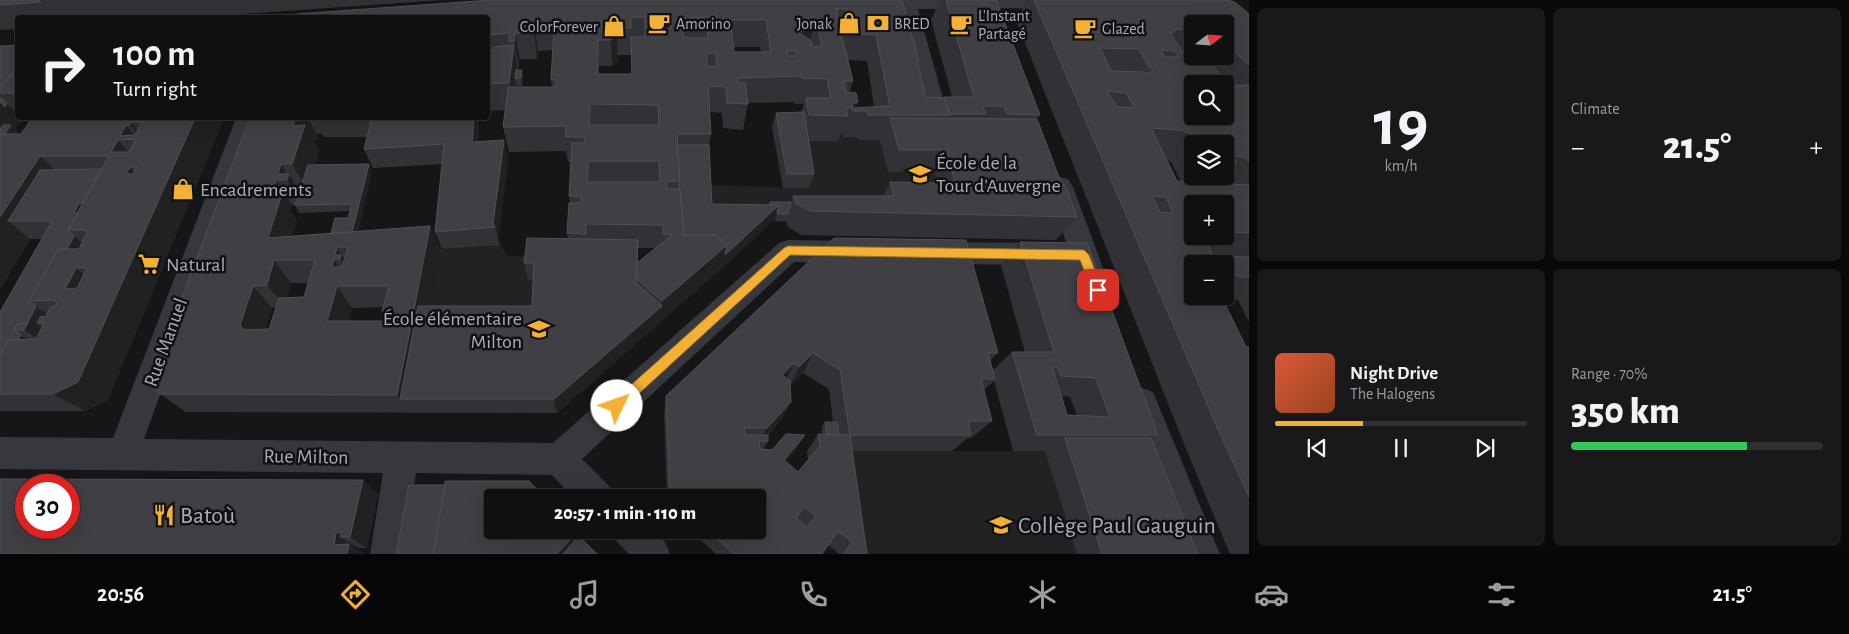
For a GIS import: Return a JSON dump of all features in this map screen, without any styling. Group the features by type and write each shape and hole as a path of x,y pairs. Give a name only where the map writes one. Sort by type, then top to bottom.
{"street":[{"path":"848,3 906,4 996,12 1079,2"},
{"path":"906,4 937,120"},
{"name":"Rue Manuel","path":"123,453 247,120"},
{"path":"1053,168 1102,300"},
{"path":"588,489 558,459 788,251 1084,255"},
{"path":"1130,373 1203,554"},
{"name":"Rue Milton","path":"0,453 558,459"},
{"path":"387,554 402,457"},
{"path":"638,539 653,554"}],"shaded area":[{"name":"École de la Tour d'Auvergne","path":"843,133 844,137 856,137 858,140 990,141 1045,210 787,222 775,221 775,219 710,218 708,185 809,188 801,141"},
{"name":"École élémentaire Milton","path":"500,245 508,256 570,257 635,300 660,322 557,413 409,413 440,249"},
{"name":"Collège Paul Gauguin","path":"837,451 1045,451 1167,554 850,554"}],"building":[{"path":"0,0 39,0 41,2 0,5"},
{"path":"491,0 902,0 919,61 917,61 926,97 944,98 950,115 868,115 867,111 853,111 852,108 890,106 876,35 841,33 853,81 844,81 846,92 856,93 858,102 852,104 853,107 846,108 848,116 809,115 806,98 831,98 827,79 802,78 801,76 737,78 738,83 745,83 748,104 727,103 726,87 708,86 711,134 677,134 680,181 667,181 667,189 680,189 684,235 716,235 727,245 662,301 636,278 637,263 672,235 663,234 663,225 586,224 586,234 567,233 569,203 581,203 581,196 569,196 572,143 585,143 585,137 565,137 566,126 503,127 508,87 556,87 556,80 551,80 554,28 563,28 562,22 534,24 534,33 515,33 514,42 509,41 509,33 490,35 490,15 294,15","holes":["836,9 846,9 848,17 838,17","716,16 717,27 707,27 708,38 684,38 682,24 685,24 684,19","631,17 645,17 645,37 631,37 632,74 598,74 598,40 611,40 617,35 617,28 631,28","670,20 671,28 662,29 661,21","730,20 766,20 771,52 734,52","815,22 821,24 818,29 822,46 813,47 810,40 799,33","787,51 796,51 797,56 788,56","707,53 716,53 717,67 707,66","590,104 658,105 659,125 590,125","588,161 659,161 660,182 588,182"]},
{"path":"946,0 996,0 1040,115 1007,114 1004,106 983,106 986,114 950,114 944,97 974,97"},
{"path":"1034,0 1229,0 1236,3 1249,14 1249,65 1234,51 1234,15 1184,15 1184,30 1174,29 1174,32 1170,33 1182,51 1184,51 1184,65 1212,65 1220,75 1184,75 1184,125 1234,125 1234,84 1238,86 1249,85 1249,162 1245,157 1234,156 1234,135 1194,135 1181,130 1151,128 1177,181 1184,181 1184,185 1249,185 1249,233 1234,232 1234,195 1184,195 1184,245 1208,245 1213,255 1184,255 1184,305 1225,305 1246,347 1249,347 1249,497 1217,427","holes":["1090,27 1096,27 1099,32 1092,32","1100,48 1139,49 1149,67 1154,70 1148,74 1143,72 1111,71","1161,50 1174,51 1179,57 1165,57","1107,91 1126,93 1135,108 1117,107","1152,196 1166,197 1173,213 1160,212"]},
{"path":"15,45 15,70 0,88 0,77 2,75 0,75 0,46"},
{"path":"514,45 509,83 490,84 490,51 494,50 494,47"},
{"path":"15,70 15,93 0,93 0,88"},
{"path":"516,70 522,70 521,78 515,78"},
{"path":"0,97 7,104 5,107 0,102"},
{"path":"804,112 814,174 787,174 776,113"},
{"path":"890,118 1037,119 1062,185 955,183 947,150 899,150"},
{"path":"31,120 194,120 78,382 53,394 0,394 0,355 8,340 36,339 44,323 37,323 40,317 46,316 51,307 57,305 55,300 29,301 58,249 79,249 88,230 68,230 109,156 40,156 0,217 0,134 21,134","holes":["131,122 142,122 135,135 120,136 126,125 130,125","136,139 129,152 111,152 118,140","130,167 137,167 133,174 126,174","76,268 87,268 77,288 65,289"]},
{"path":"249,120 295,120 293,126 305,125 292,164 281,164 278,174 289,174 287,180 276,180 271,197 281,197 268,238 430,226 413,315 394,315 382,312 389,286 337,286 327,321 412,321 397,395 160,394 150,382","holes":["337,247 348,247 342,267 332,267 334,259 340,259 341,255 335,255","274,260 315,260 304,297 279,298 269,329 245,330 240,325 253,286 267,285"]},
{"path":"371,120 474,120 472,142 504,140 493,224 495,227 435,232 444,144 364,149"},
{"path":"3,125 11,125 5,134 0,134 0,129"},
{"path":"677,145 709,145 712,204 779,205 725,255 727,245 716,235 684,235"},
{"path":"369,164 352,232 331,233 335,218 348,218 352,204 295,205 308,165"},
{"path":"101,169 83,203 79,203 74,213 78,213 68,230 74,236 67,249 58,249 29,301 36,306 27,324 17,324 14,330 21,335 18,340 8,340 0,355 0,312 52,221 8,221 40,170"},
{"path":"890,182 1065,185 1077,217 810,211 796,203 793,196 894,196"},
{"path":"770,202 791,202 788,214 778,214 779,205 770,205"},
{"name":"École élémentaire Milton","path":"527,238 638,240 636,283 662,306 554,399 400,399 418,306 532,306 534,263 524,263"},
{"path":"834,238 966,240 998,353 988,353 995,379 981,379 992,421 968,421 971,435 850,435 867,554 843,554 852,542 838,531 822,554 734,554 718,539 766,539 766,489 670,489 666,396","holes":["813,353 840,370 850,435 818,434 820,446 798,472 784,460 805,435 786,434 772,450 760,449 759,441 768,441 768,435 745,435 744,428 767,428 791,402 790,381 782,375 794,363 799,367","804,507 816,516 807,527 796,518"]},
{"path":"1020,242 1087,243 1158,435 1037,435 1012,352 1054,352","holes":["1052,367 1057,367 1061,376 1096,378 1110,417 1067,415"]},
{"path":"1234,257 1249,257 1249,277 1239,277 1234,274"},
{"path":"17,324 27,324 24,330 14,330"},
{"path":"825,422 837,422 839,435 827,434"},
{"path":"1065,438 1151,438 1198,554 1102,554"},
{"path":"0,479 15,479 15,539 80,539 80,479 363,480 350,537 340,537 342,532 336,533 334,545 349,544 347,554 0,554"},
{"path":"445,481 529,481 537,489 484,489 484,539 571,539 557,554 433,554"},
{"path":"409,485 445,485 433,554 396,554"},
{"path":"576,539 582,539 597,554 563,554"}],"place":[{"name":"Amorino","path":"659,23"},
{"name":"Jonak","path":"849,23"},
{"name":"BRED","path":"878,23"},
{"name":"L'Instant Partagé","path":"961,24"},
{"name":"ColorForever","path":"614,26"},
{"name":"Glazed","path":"1085,28"},
{"name":"École de la Tour d'Auvergne","path":"920,174"},
{"name":"Encadrements","path":"183,189"},
{"name":"Natural","path":"149,264"},
{"name":"École élémentaire Milton","path":"539,329"},
{"name":"Batoù","path":"164,515"},
{"name":"Collège Paul Gauguin","path":"1001,525"}],"route":[{"path":"617,406 788,251 1084,255 1098,290"}]}
